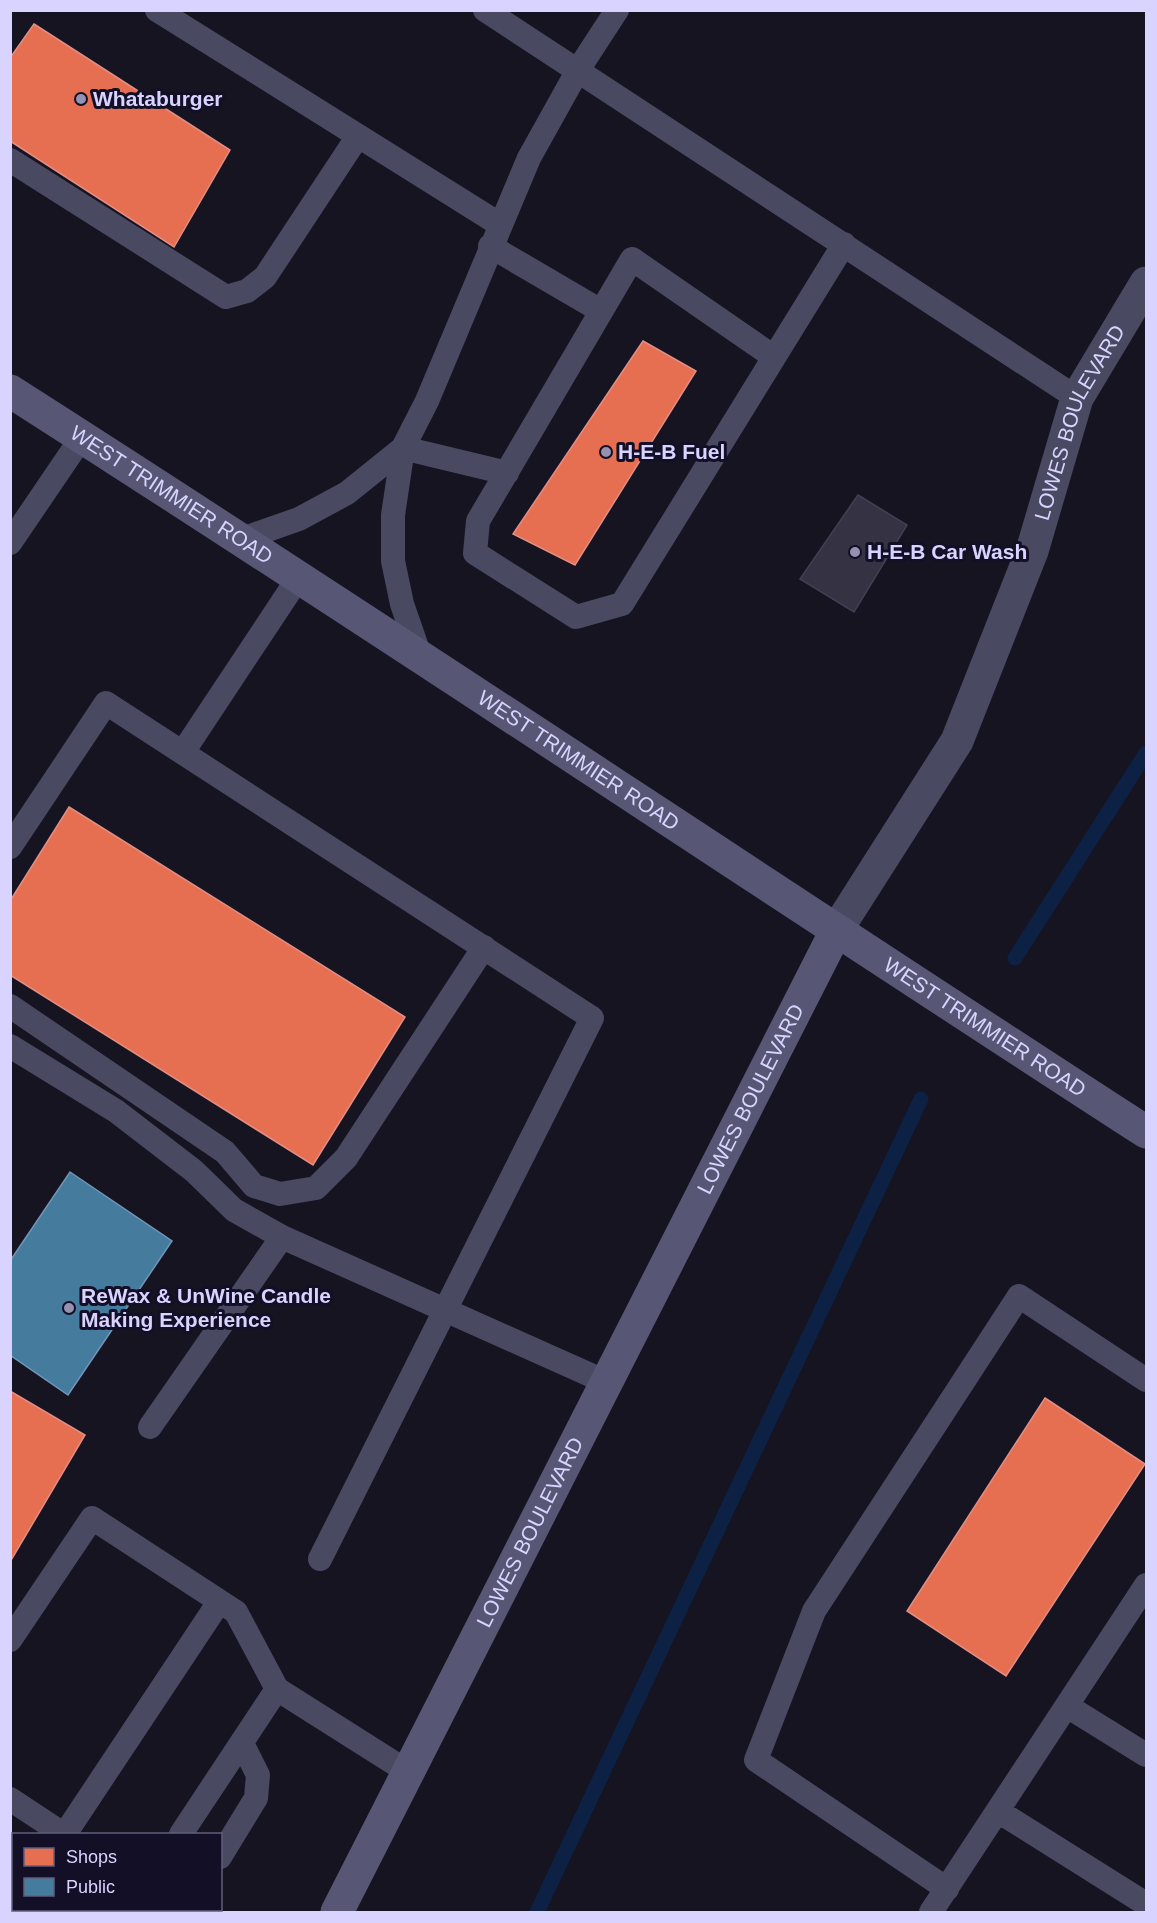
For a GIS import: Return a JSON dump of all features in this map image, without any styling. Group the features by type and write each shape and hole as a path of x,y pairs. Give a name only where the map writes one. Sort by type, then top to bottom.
{"main road":[{"name":"WEST TRIMMIER ROAD","path":"10,391 242,539 836,931 1146,1132"},
{"name":"LOWES BOULEVARD","path":"337,1912 836,931"}],"street":[{"name":"LOWES BOULEVARD","path":"836,931 957,741 1032,551 1077,398 1146,284"}],"lane":[{"path":"156,10 499,224"},
{"path":"485,10 1077,398"},
{"path":"420,656 402,604 393,561 393,515 403,448 427,401 499,224 529,158 578,70 617,10"},
{"path":"10,160 225,297 247,291 265,278 357,135"},
{"path":"774,357 632,259 478,521 476,553 576,617 622,604 844,244"},
{"path":"490,246 601,311"},
{"path":"10,543 82,437"},
{"path":"403,448 507,472"},
{"path":"242,539 299,519 347,493 403,448"},
{"path":"183,753 299,577"},
{"path":"10,847 106,703 592,1018 320,1559"},
{"path":"10,1006 225,1152 254,1186 280,1194 316,1188 346,1158 483,947"},
{"path":"10,1046 116,1111 195,1171 234,1210 282,1237 606,1382"},
{"path":"150,1428 282,1237"},
{"path":"946,1889 756,1760 805,1632 814,1611 1018,1296 1146,1380"},
{"path":"10,1640 92,1518 236,1612 277,1689 408,1772"},
{"path":"931,1912 1146,1585"},
{"path":"65,1833 219,1602"},
{"path":"182,1833 277,1689"},
{"path":"1067,1706 1146,1755"},
{"path":"222,1854 256,1798 258,1775 242,1743"},
{"path":"10,1799 62,1833"},
{"path":"998,1811 1146,1904"}],"building: Shops":[{"name":"Whataburger","path":"34,24 230,150 174,247 10,141 10,58"},
{"name":"H-E-B Fuel","path":"643,341 696,371 575,565 513,534"},
{"path":"69,807 405,1017 313,1165 10,975 10,901"},
{"path":"10,1391 85,1435 10,1562"},
{"path":"1045,1398 1145,1464 1006,1676 907,1611"}],"building: Public":[{"name":"ReWax & UnWine Candle Making Experience","path":"70,1172 172,1241 68,1395 10,1355 10,1261"}],"building: Other":[{"name":"H-E-B Car Wash","path":"858,495 907,525 854,612 800,579"}],"waterway":[{"path":"1015,958 1146,753"},
{"path":"537,1912 921,1099"}],"place":[{"name":"Whataburger","path":"81,99"},
{"name":"H-E-B Fuel","path":"606,452"},
{"name":"H-E-B Car Wash","path":"855,552"},
{"name":"ReWax & UnWine Candle Making Experience","path":"69,1308"}]}
